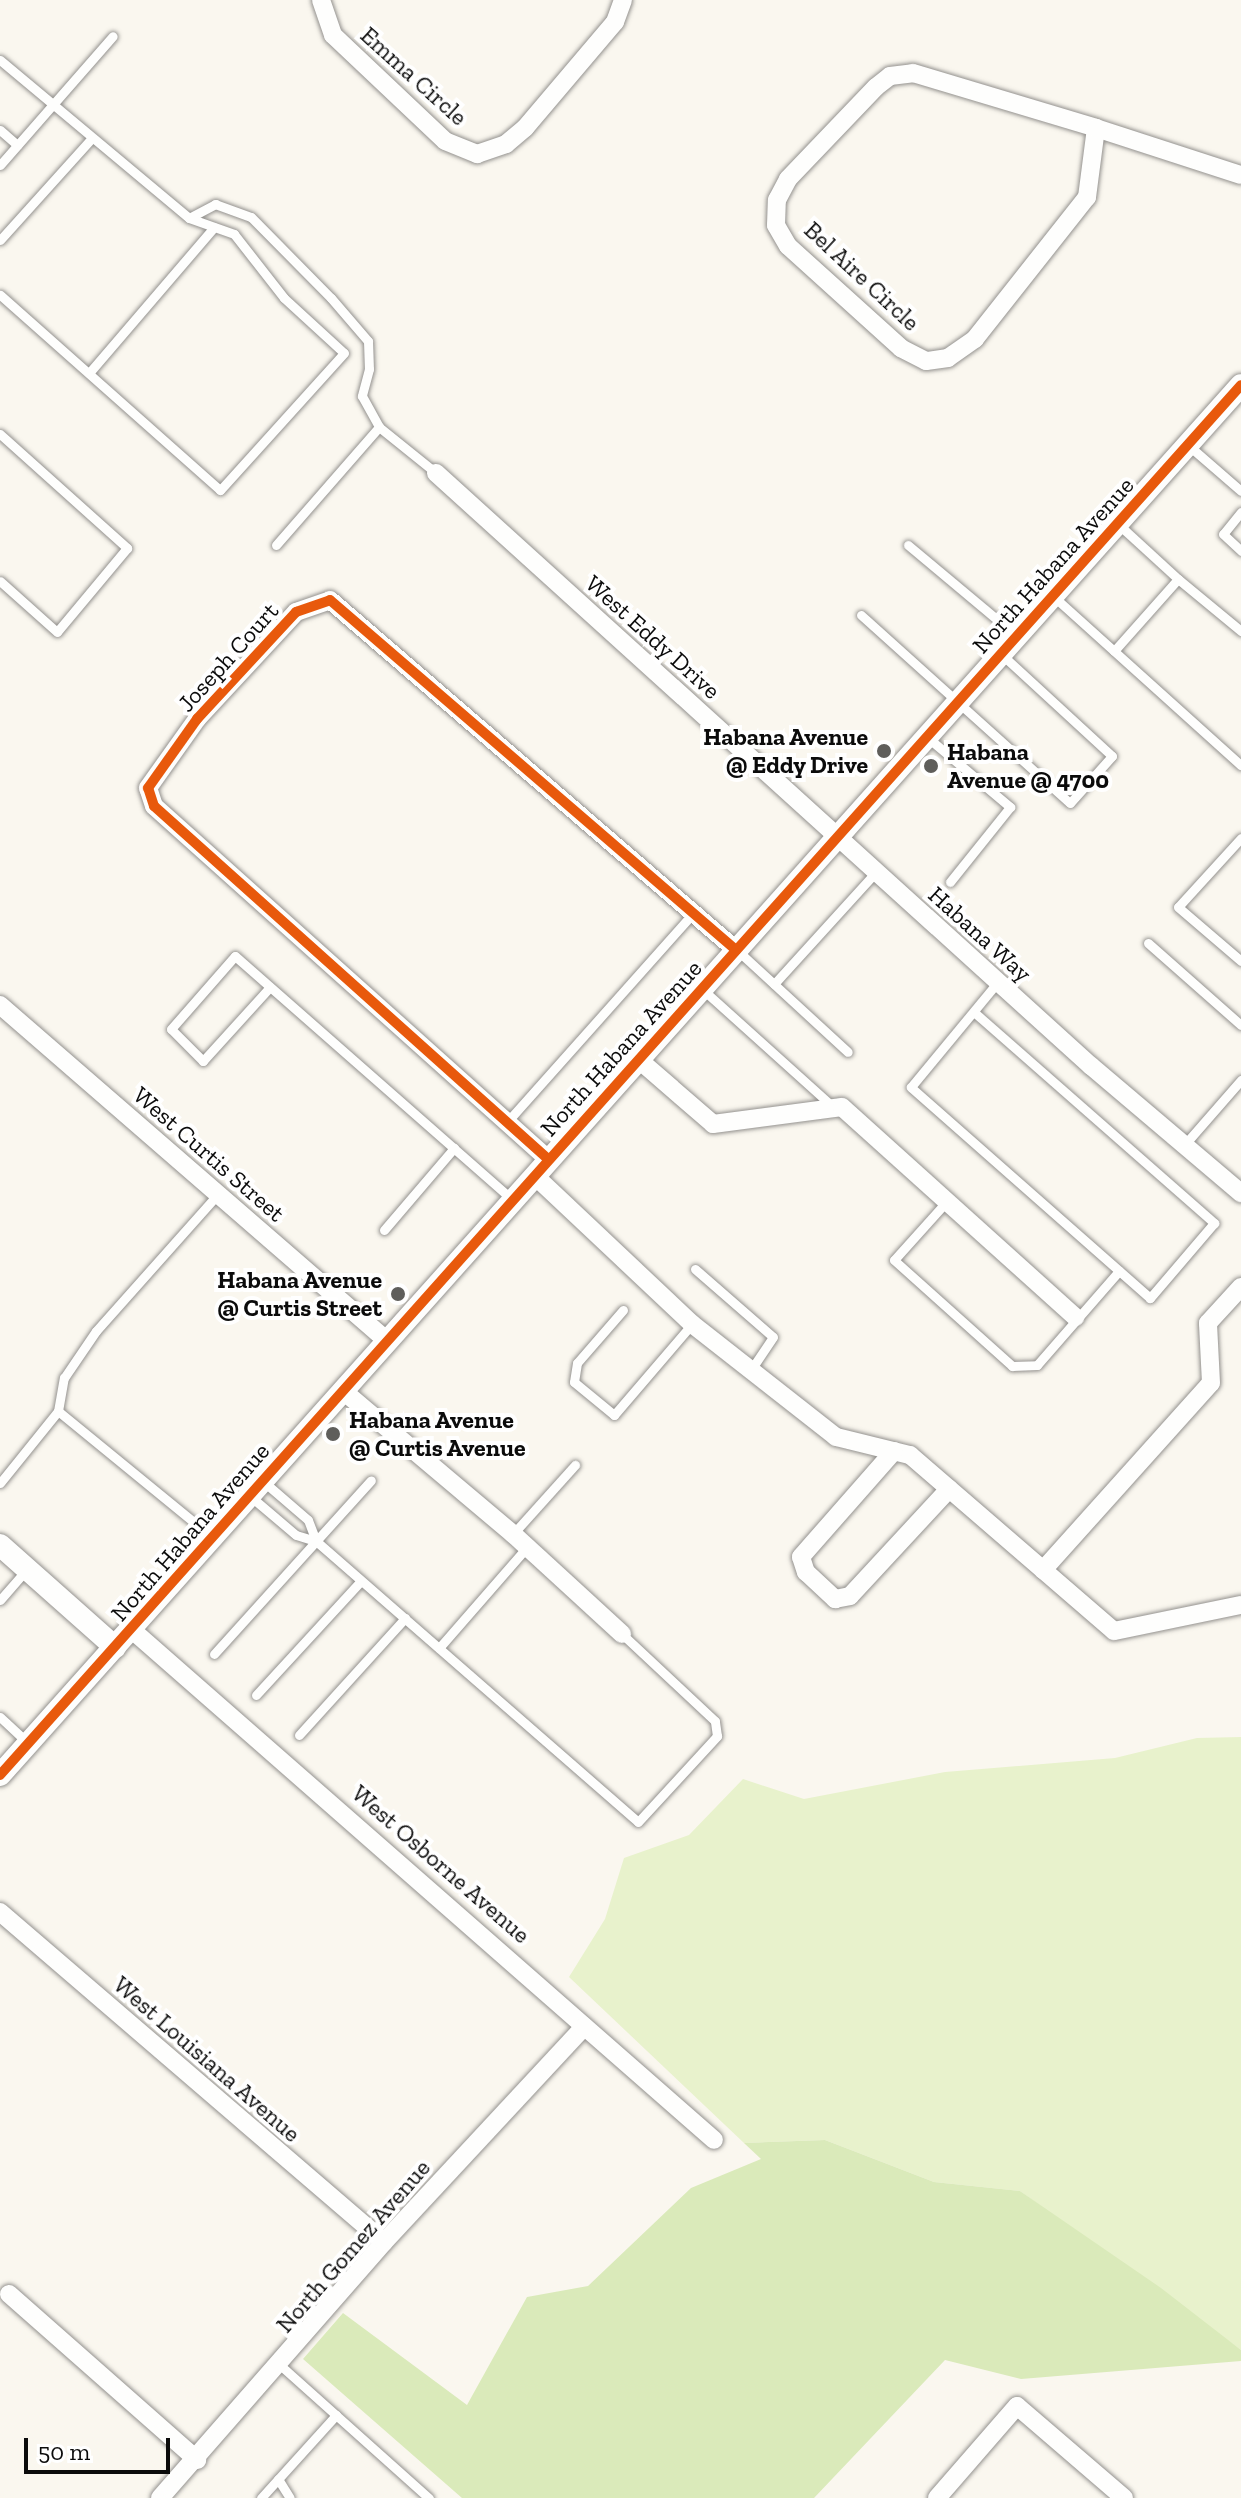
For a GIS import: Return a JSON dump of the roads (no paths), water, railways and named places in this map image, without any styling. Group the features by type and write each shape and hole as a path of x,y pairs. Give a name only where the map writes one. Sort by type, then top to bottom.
{"street":[{"name":"Emma Circle","path":"321,0 333,35 445,141 477,154 506,144 525,128 615,22 623,0"},
{"name":"Bel Aire Circle","path":"1096,128 1087,197 975,339 948,358 926,361 901,348 788,246 776,225 777,200 788,179 890,76 913,73 1096,128 1241,175"},
{"name":"North Habana Avenue","path":"0,1775 1241,385"},
{"name":"West Eddy Drive","path":"436,473 837,838"},
{"name":"Joseph Court","path":"736,950 330,600 296,612 197,719 148,788 154,806 507,1122 541,1167 692,1324 836,1437 910,1455 1114,1631 1241,1605"},
{"name":"Habana Way","path":"837,838 1091,1066 1186,1143 1241,1193"},
{"name":"West Curtis Street","path":"0,1005 386,1340"},
{"path":"638,1059 713,1124 842,1107 1075,1317"},
{"path":"1043,1570 1211,1383 1208,1323 1241,1287"},
{"path":"342,1390 513,1534 622,1634"},
{"path":"894,1451 801,1557 806,1572 835,1599 850,1596 949,1489"},
{"path":"0,1545 115,1647"},
{"name":"West Osborne Avenue","path":"131,1629 714,2140"},
{"name":"West Louisiana Avenue","path":"0,1912 384,2242"},
{"name":"North Gomez Avenue","path":"160,2498 197,2460 384,2242 584,2027"},
{"path":"9,2294 197,2460"},
{"path":"937,2498 1017,2406 1124,2498"}],"lane":[{"path":"0,165 113,36"},
{"path":"0,60 189,218 234,234 284,298 344,353 220,490 0,295"},
{"path":"0,130 17,145"},
{"path":"0,240 92,138"},
{"path":"189,218 215,204 251,217 331,298 368,341 369,369 362,396 379,427 436,473"},
{"path":"89,373 214,227"},
{"path":"276,545 379,427"},
{"path":"0,434 127,548 57,632 0,581"},
{"path":"1188,445 1241,491"},
{"path":"1241,512 1223,534 1241,551"},
{"path":"1117,523 1241,631"},
{"path":"908,545 1017,636"},
{"path":"1114,651 1178,579"},
{"path":"1053,596 1241,765"},
{"path":"861,615 1070,803 1112,756 1001,654"},
{"path":"927,737 1010,807 950,882"},
{"path":"1241,838 1178,907 1241,961"},
{"path":"774,984 876,872"},
{"path":"507,1122 694,912"},
{"path":"1148,943 1241,1025"},
{"path":"736,950 848,1052"},
{"path":"270,987 203,1061 171,1029 235,956 512,1199"},
{"path":"974,1012 1214,1223 1150,1298 911,1087 998,982"},
{"path":"701,988 834,1108"},
{"path":"1186,1143 1241,1080"},
{"path":"384,1230 454,1148"},
{"path":"0,1483 58,1411 64,1378 96,1331 218,1194"},
{"path":"947,1201 894,1260 1012,1366 1037,1365 1075,1317 1119,1271"},
{"path":"695,1269 773,1337 751,1370"},
{"path":"623,1310 577,1363 574,1382 614,1415 692,1324"},
{"path":"58,1411 212,1537"},
{"path":"513,1534 575,1465"},
{"path":"214,1654 371,1480"},
{"path":"256,1488 308,1520 316,1541"},
{"path":"256,1488 296,1535 316,1541 638,1822 717,1736 715,1721 622,1634"},
{"path":"439,1648 527,1547"},
{"path":"0,1600 27,1569"},
{"path":"256,1695 361,1581"},
{"path":"299,1735 405,1618"},
{"path":"0,1717 28,1743"},
{"path":"280,2365 429,2498"},
{"path":"261,2498 336,2415"},
{"path":"278,2479 290,2498"}],"place":[{"name":"Habana Avenue @ Eddy Drive","path":"884,751"},
{"name":"Habana Avenue @ 4700","path":"931,766"},
{"name":"Habana Avenue @ Curtis Street","path":"398,1294"},
{"name":"Habana Avenue @ Curtis Avenue","path":"333,1434"}]}
